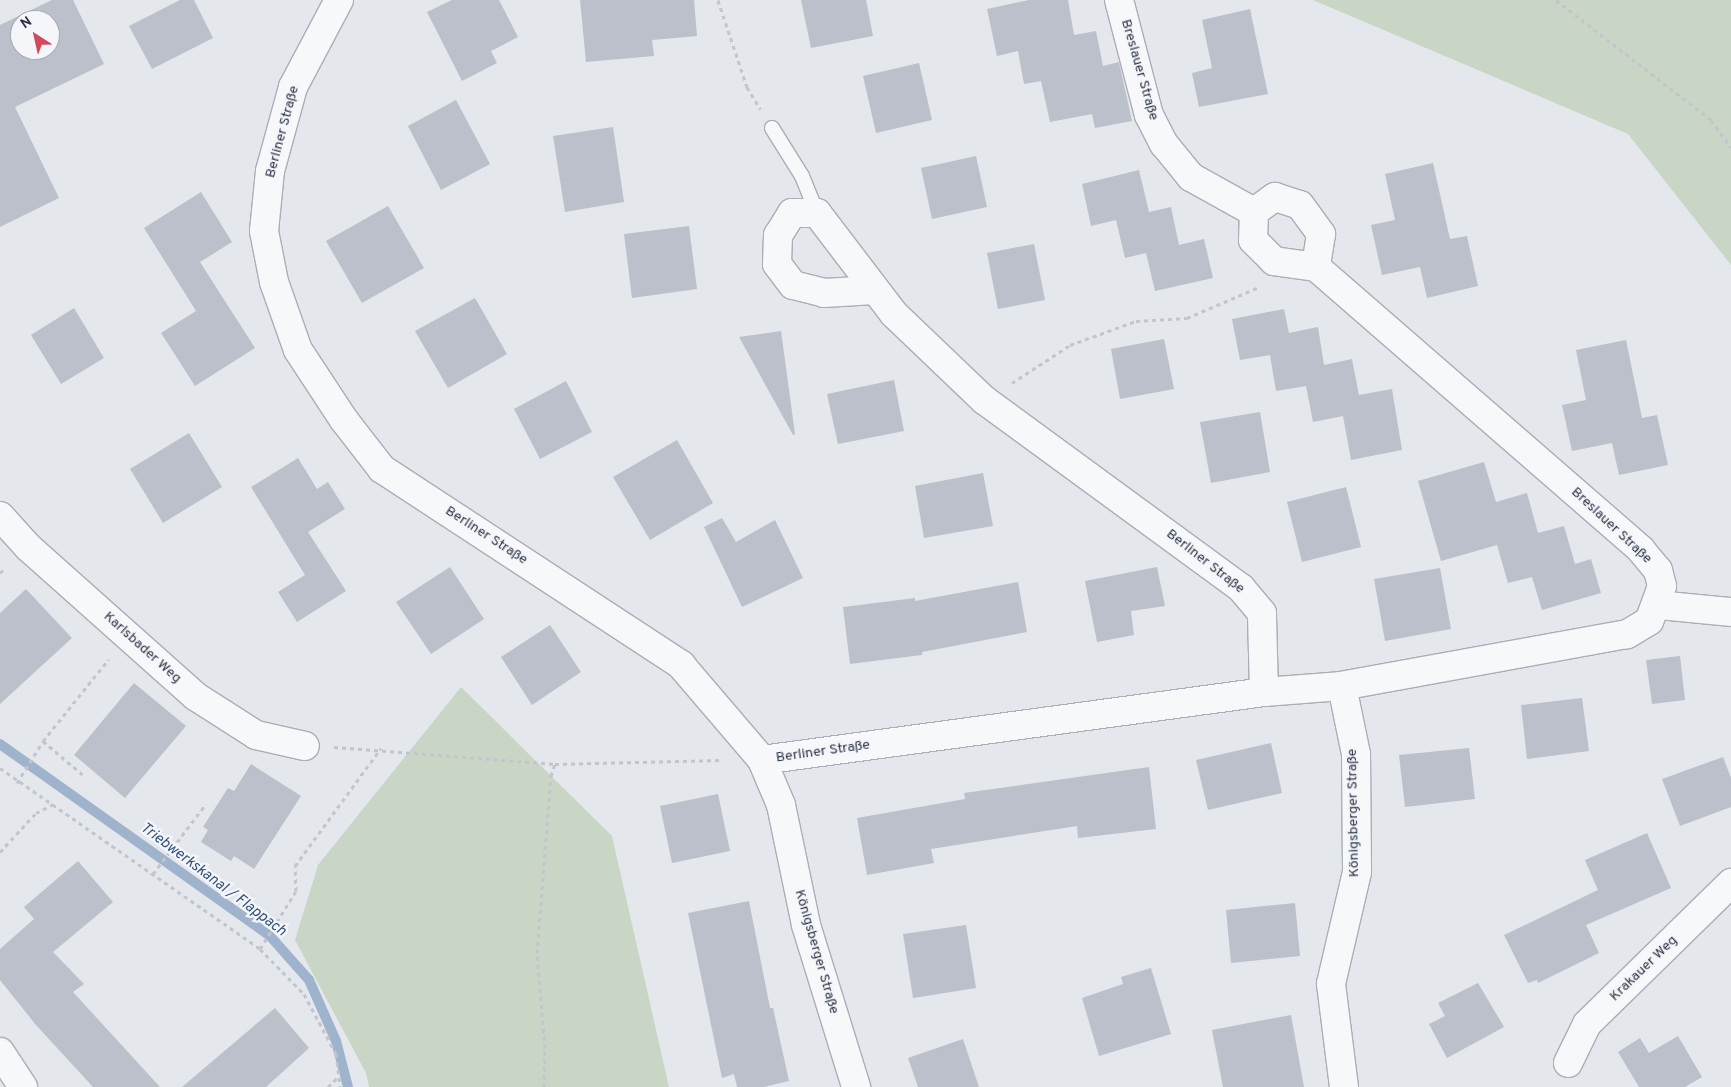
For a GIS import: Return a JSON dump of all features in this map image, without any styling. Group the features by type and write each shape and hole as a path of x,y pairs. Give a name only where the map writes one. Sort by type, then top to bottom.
{"street":[{"name":"Berliner Straße","path":"339,0 293,87 270,171 264,231 274,282 298,350 344,420 382,469 681,666 762,760 1264,692 1262,614 1241,588 984,400 894,314 816,214"},
{"name":"Breslauer Straße","path":"1119,0 1149,115 1164,144 1191,177 1254,212"},
{"path":"1275,198 1300,205 1321,234 1316,267 1274,261 1253,240 1254,212 1275,198"},
{"path":"816,214 792,214 778,235 777,264 794,285 824,293 875,290"},
{"name":"Breslauer Straße","path":"1316,267 1642,550 1658,570 1662,586 1658,605"},
{"name":"Karlsbader Weg","path":"0,516 28,547 195,696 256,735 305,746"},
{"path":"1264,692 1342,686 1627,634 1649,621 1658,605 1731,612"},
{"name":"Königsberger Straße","path":"1342,686 1356,754 1358,872 1331,984 1344,1087"},
{"name":"Königsberger Straße","path":"762,760 781,805 806,925 856,1087"},
{"name":"Krakauer Weg","path":"1568,1063 1587,1024 1731,883"},
{"path":"0,1052 23,1087"}],"lane":[{"path":"772,128 802,176 816,214"}],"path":[{"path":"718,0 747,87 772,128"},
{"path":"1556,0 1711,120 1731,148"},
{"path":"984,400 1070,346 1136,321 1187,318 1260,286"},
{"path":"17,783 43,741 128,635"},
{"path":"43,741 83,775"},
{"path":"305,746 381,748 444,758 555,764 762,760"},
{"path":"260,949 284,914 296,891 295,866 381,748"},
{"path":"544,1087 545,1048 539,1008 537,953 551,776 555,764"},
{"path":"0,768 17,783 54,804 260,949 304,994 336,1054 340,1087"},
{"path":"0,852 36,813 54,804"},
{"path":"153,874 205,805"},
{"path":"328,1087 338,1078"}],"green space":[{"path":"1313,0 1731,0 1731,265 1628,134"},
{"path":"461,687 612,836 669,1087 369,1087 366,1073 295,940 318,865"}],"building":[{"path":"52,0 73,0 104,64 15,107 59,198 0,227 0,25 10,20 10,60 60,60 60,10 31,10"},
{"path":"180,0 194,0 213,38 152,69 129,26"},
{"path":"452,0 499,0 518,37 491,51 497,63 462,81 427,12"},
{"path":"580,0 694,0 697,36 652,40 654,56 586,62"},
{"path":"801,0 866,0 873,36 811,48"},
{"path":"1029,0 1068,0 1074,35 1096,31 1103,66 1119,62 1132,121 1095,128 1092,114 1050,122 1041,81 1024,84 1018,51 997,56 987,9"},
{"path":"1250,9 1268,94 1199,107 1192,73 1212,68 1202,20"},
{"path":"919,63 932,120 876,133 863,76"},
{"path":"456,100 490,164 441,190 408,126"},
{"path":"613,127 624,202 565,212 553,136"},
{"path":"976,156 987,207 932,219 921,168"},
{"path":"1433,163 1450,239 1467,236 1478,286 1427,298 1420,267 1382,275 1371,225 1395,220 1385,174"},
{"path":"1139,170 1149,212 1171,207 1179,245 1204,239 1213,278 1155,291 1146,253 1125,258 1116,220 1091,226 1082,184"},
{"path":"201,192 232,242 200,262 255,348 195,386 161,333 196,311 144,228"},
{"path":"388,206 424,268 362,303 326,241"},
{"path":"689,226 697,289 632,298 624,234"},
{"path":"1034,244 1045,300 998,309 987,253"},
{"path":"475,298 507,354 448,388 415,331"},
{"path":"74,308 104,358 61,384 31,335"},
{"path":"1284,309 1289,333 1318,327 1324,365 1352,359 1359,395 1392,389 1402,450 1351,460 1343,416 1313,422 1306,386 1276,391 1270,355 1240,360 1232,319"},
{"path":"781,331 795,434 793,435 739,337"},
{"path":"1164,339 1174,389 1120,399 1111,349"},
{"path":"1626,340 1642,418 1657,415 1668,465 1619,475 1612,443 1572,451 1562,405 1586,400 1576,350"},
{"path":"894,380 904,431 838,444 827,394"},
{"path":"566,381 592,432 540,459 514,409"},
{"path":"1260,412 1270,472 1211,483 1200,422"},
{"path":"189,433 222,487 163,523 130,469"},
{"path":"677,440 713,503 650,540 613,477"},
{"path":"298,458 317,489 328,482 345,509 308,532 346,591 297,622 278,592 305,575 251,487"},
{"path":"1484,462 1496,502 1527,493 1538,533 1564,526 1575,564 1591,559 1601,593 1542,610 1532,577 1508,583 1497,545 1441,561 1418,481"},
{"path":"983,473 993,526 924,538 915,486"},
{"path":"1346,487 1361,547 1302,562 1287,502"},
{"path":"722,518 736,542 775,520 803,578 742,607 704,527"},
{"path":"450,567 484,619 431,654 396,602"},
{"path":"1157,567 1165,606 1131,611 1134,635 1097,642 1085,581"},
{"path":"1440,568 1451,629 1385,641 1374,579"},
{"path":"1018,582 1027,632 922,652 922,655 850,664 843,607 915,598 915,601"},
{"path":"26,589 72,638 0,704 0,613"},
{"path":"550,625 581,672 532,705 501,657"},
{"path":"1680,656 1685,700 1652,704 1646,660"},
{"path":"134,683 186,726 125,798 74,755"},
{"path":"1582,698 1589,751 1527,759 1521,705"},
{"path":"1271,743 1282,793 1208,810 1196,760"},
{"path":"1469,748 1475,799 1405,807 1399,755"},
{"path":"1723,757 1731,778 1731,807 1680,826 1662,779"},
{"path":"251,764 301,796 254,869 234,856 231,861 201,842 208,830 203,827 228,788 234,791"},
{"path":"1149,767 1156,829 1078,838 1077,826 931,849 934,863 867,875 857,818 965,799 964,793"},
{"path":"718,794 730,851 672,863 660,806"},
{"path":"1647,833 1671,888 1586,925 1599,953 1538,983 1537,980 1528,983 1504,935 1598,890 1585,860"},
{"path":"78,861 113,902 53,952 84,984 73,992 160,1087 93,1087 36,1025 0,980 0,949 34,919 24,907"},
{"path":"749,901 770,1008 773,1008 789,1081 764,1087 737,1087 734,1074 722,1078 688,913"},
{"path":"1295,903 1300,956 1231,963 1226,910"},
{"path":"966,925 976,988 913,998 903,934"},
{"path":"1151,968 1171,1034 1099,1056 1082,998 1123,984 1121,977"},
{"path":"1478,983 1504,1027 1447,1058 1429,1024 1445,1016 1438,1003"},
{"path":"275,1008 309,1048 266,1087 182,1087"},
{"path":"1291,1015 1304,1087 1223,1087 1212,1030"},
{"path":"1678,1036 1702,1077 1685,1087 1639,1087 1618,1052 1640,1038 1649,1053"},
{"path":"963,1039 979,1087 918,1087 908,1058"}],"waterway":[{"name":"Triebwerkskanal / Flappach","path":"0,744 270,936 309,980 336,1041 348,1087"}]}
